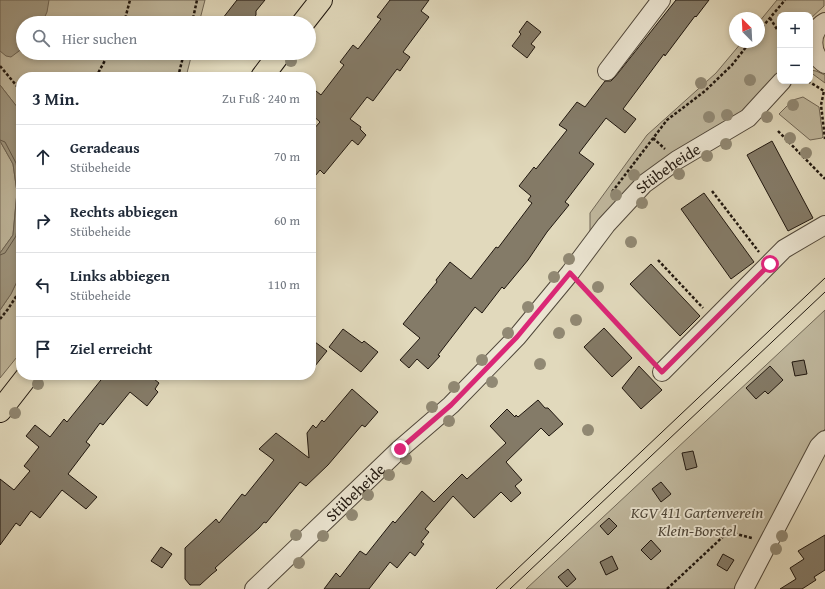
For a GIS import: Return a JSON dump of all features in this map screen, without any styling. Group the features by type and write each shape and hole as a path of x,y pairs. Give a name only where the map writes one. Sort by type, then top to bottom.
{"main road":[{"path":"308,16 321,0"},
{"path":"266,72 275,60"},
{"path":"0,411 24,380"}],"street":[{"path":"607,71 661,0"},
{"path":"813,39 816,31 825,22"},
{"path":"813,45 819,63"},
{"name":"Stübeheide","path":"254,589 394,454 451,405 517,337 570,273 606,225 644,184 678,160 748,118 779,84"},
{"path":"662,372 784,249 825,225"},
{"path":"744,589 819,446 825,440"}],"path":[{"path":"126,16 130,0"},
{"path":"194,16 198,0"},
{"path":"765,24 785,0"},
{"path":"770,18 777,29"},
{"path":"609,196 666,120 705,91 732,65 745,48"},
{"path":"99,72 105,60"},
{"path":"179,72 182,60"},
{"path":"0,66 16,85"},
{"path":"813,84 824,91 822,105 825,139"},
{"path":"778,131 825,179"},
{"path":"712,191 764,259 770,264"},
{"path":"658,260 714,320"},
{"path":"570,273 662,372"},
{"path":"0,319 16,297"},
{"path":"667,589 728,532 752,538"}],"green space":[{"path":"0,0 205,0 201,16 16,16 16,60 190,60 187,72 16,72 16,106 0,85"},
{"path":"777,0 824,0 824,6 813,16 813,12 777,12 777,73 760,97 738,114 705,133 649,170 590,232 590,213 647,135 716,73 737,48 765,48 765,15"},
{"path":"813,70 825,75 825,83 813,74"},
{"path":"803,97 819,107 822,138 810,140 779,114 793,100"},
{"path":"0,141 13,164 16,185 16,203 13,235 0,253"},
{"path":"16,284 16,358 0,378 0,310"},
{"name":"KGV 411 Gartenverein Klein-Borstel","path":"825,310 825,429 813,441 737,589 526,589"}],"water":[{"path":"0,0 49,0 45,16 16,16 16,53 11,57 6,56 0,51"},
{"path":"0,85 16,106 16,185 13,164 0,141"},
{"path":"16,203 16,284 0,310 0,253 13,235"}],"building":[{"path":"237,0 265,0 256,11 255,16 224,16"},
{"path":"390,0 429,0 421,11 429,17 403,52 410,57 400,71 397,69 373,101 367,97 350,119 361,127 360,129 366,135 358,145 352,140 324,174 320,170 316,175 316,126 320,122 316,118 316,91 321,95 344,65 340,62 353,45 358,49 381,19 377,17"},
{"path":"676,0 709,0 665,56 664,54 623,109 636,119 625,133 606,118 579,153 594,164 565,202 569,205 547,232 528,260 504,289 502,287 482,313 475,307 438,355 440,356 428,369 417,359 409,368 400,360 420,338 403,324 437,282 436,280 450,262 471,279 496,247 498,248 532,203 528,200 531,196 519,186 534,167 536,169 567,130 559,125 577,102 585,107 605,81 611,81 615,77"},
{"path":"527,21 541,32 531,44 535,47 527,58 512,46 521,34 519,32"},
{"path":"772,141 813,218 788,231 747,155"},
{"path":"704,193 754,262 731,279 681,209"},
{"path":"651,264 700,316 680,336 630,284"},
{"path":"604,328 632,358 612,377 584,347"},
{"path":"343,329 362,343 364,341 378,352 361,372 329,347"},
{"path":"316,343 327,351 316,365"},
{"path":"804,360 807,374 795,376 792,362"},
{"path":"639,366 662,390 641,409 622,388"},
{"path":"770,366 783,380 768,394 765,391 756,399 746,388"},
{"path":"101,380 155,380 159,383 155,389 158,392 147,406 130,392 103,425 100,423 86,442 90,445 68,474 97,497 86,509 62,490 40,518 31,511 20,526 16,523 0,545 0,479 14,490 30,471 24,466 39,447 26,436 35,425 50,437 64,419 67,422"},
{"path":"352,389 378,412 365,427 362,425 328,465 306,486 300,482 266,523 264,522 215,568 217,570 200,585 190,585 185,579 185,548 216,519 219,523 242,494 245,496 274,460 259,449 276,433 309,458 307,433 313,425 316,428 322,420 324,422"},
{"path":"538,400 563,424 549,436 541,428 506,462 522,480 515,486 521,493 511,502 501,492 474,518 453,496 425,529 429,532 421,542 424,544 415,556 410,552 397,568 390,562 369,589 324,589 336,573 340,577 360,551 366,555 393,521 395,523 422,491 434,502 462,474 467,479 506,443 490,426 507,409 515,417 516,415 518,417"},
{"path":"693,451 697,467 686,470 682,453"},
{"path":"661,482 671,494 661,502 652,489"},
{"path":"609,518 617,526 608,535 600,526"},
{"path":"825,535 825,570 814,577 816,580 802,589 780,589 796,579 790,568 804,559 798,551"},
{"path":"651,540 661,551 651,560 641,550"},
{"path":"161,547 172,554 162,568 151,561"},
{"path":"723,554 734,560 727,571 717,565"},
{"path":"612,556 618,569 606,575 600,562"},
{"path":"568,569 576,579 567,587 558,577"}],"tram line":[{"path":"496,589 825,278"},
{"path":"510,589 825,292"}],"route":[{"path":"400,449 451,405 517,337 570,273 662,372 770,264"}]}
